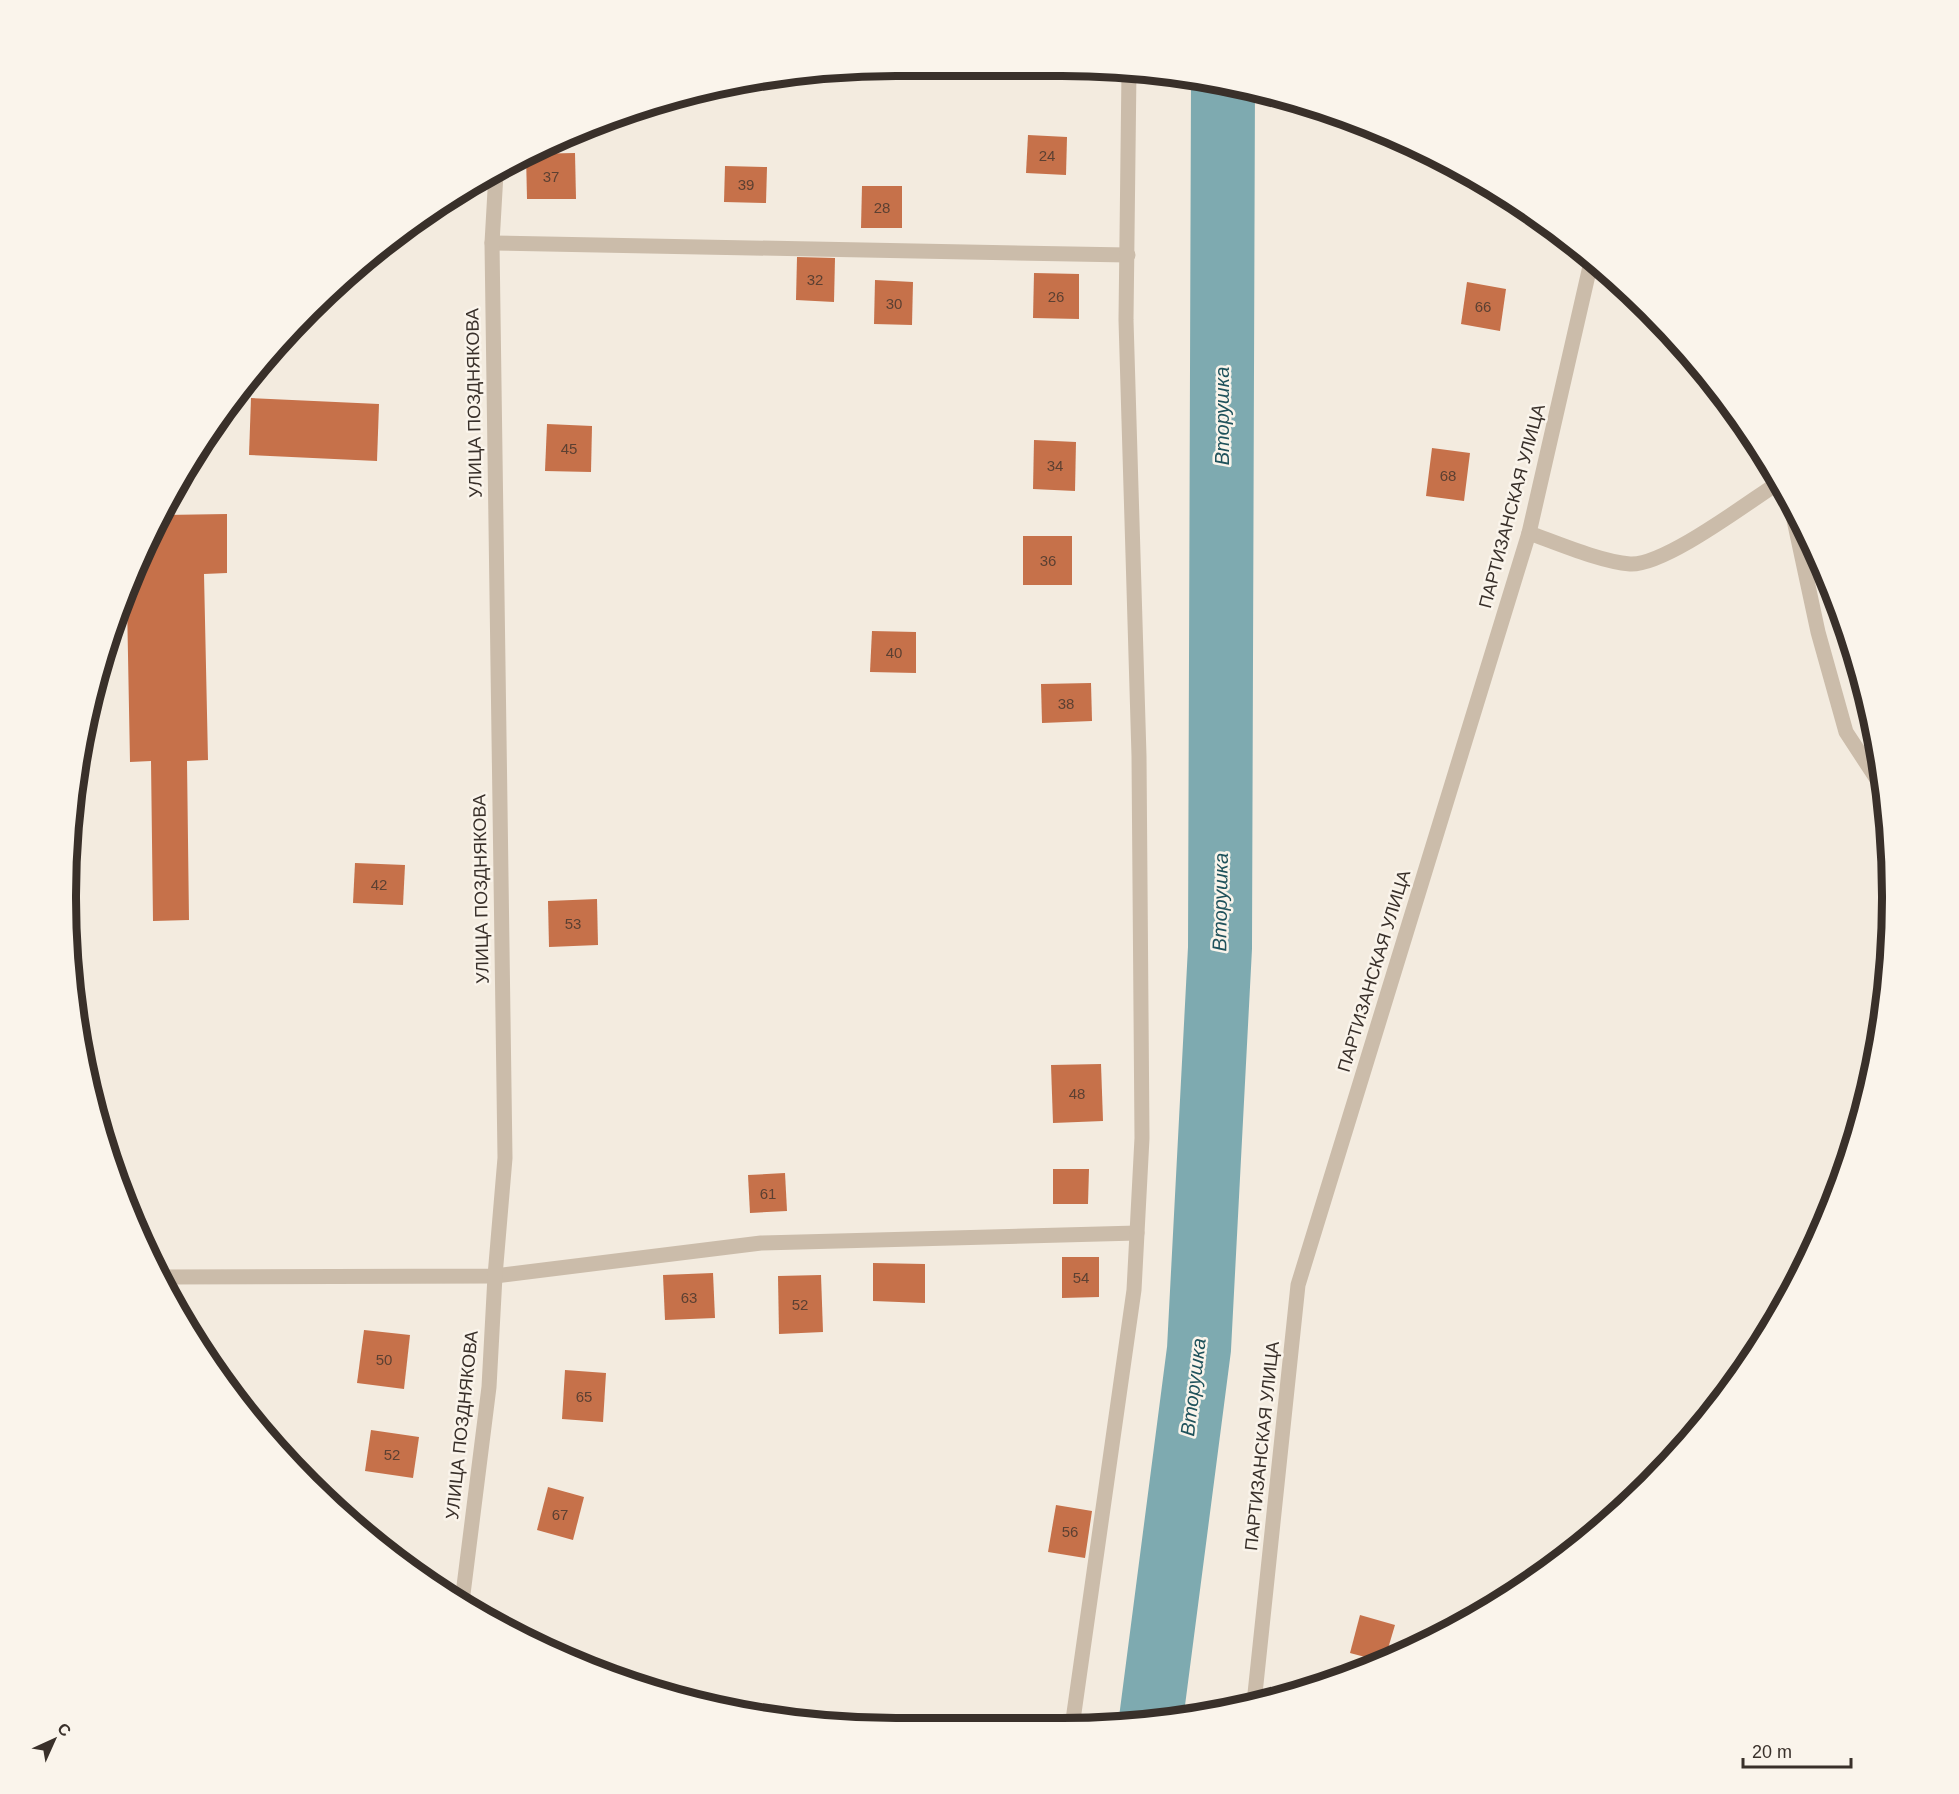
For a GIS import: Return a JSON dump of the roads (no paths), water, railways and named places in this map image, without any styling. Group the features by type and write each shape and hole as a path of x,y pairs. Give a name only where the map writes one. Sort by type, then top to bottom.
{"street":[{"path":"1073,1718 1134,1290 1142,1138 1139,768 1126,320 1129,79"},
{"name":"УЛИЦА ПОЗДНЯКОВА","path":"463,1593 489,1387 505,1158 492,243 495,181"},
{"path":"492,243 1128,255"},
{"name":"ПАРТИЗАНСКАЯ УЛИЦА","path":"1255,1694 1298,1285 1529,533 1589,269"},
{"path":"1529,533 1576,550 1631,564 1661,558 1773,486"},
{"path":"1796,531 1818,632 1846,732 1872,772"},
{"path":"170,1277 495,1276 761,1243 1137,1233"}],"waterway":[{"name":"Вторушка","path":"1152,1712 1199,1349 1220,948 1223,92"}]}
